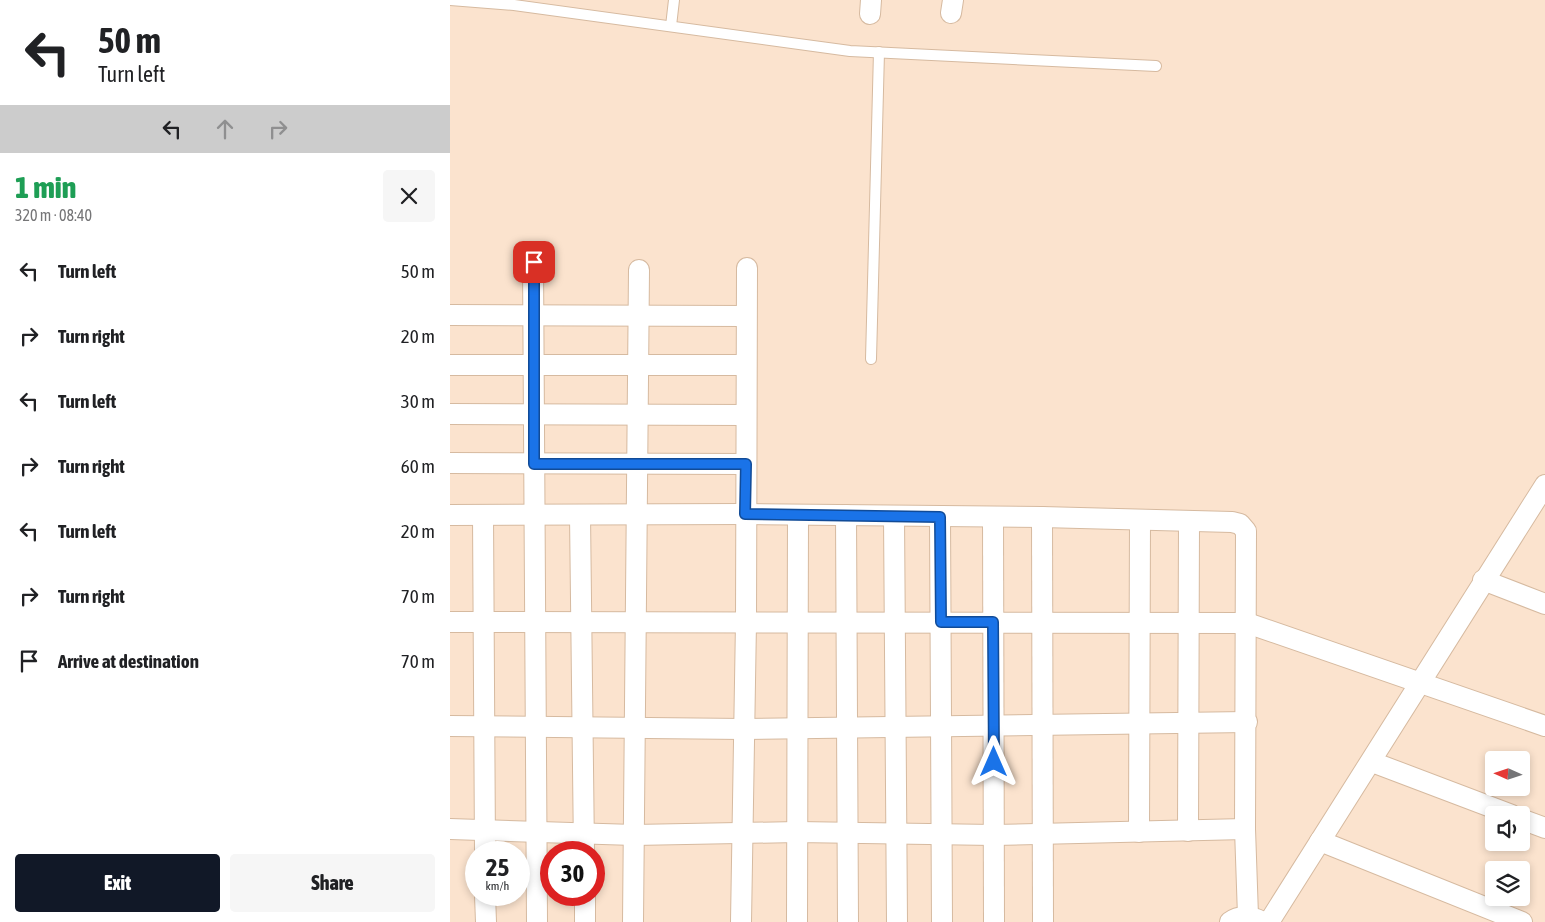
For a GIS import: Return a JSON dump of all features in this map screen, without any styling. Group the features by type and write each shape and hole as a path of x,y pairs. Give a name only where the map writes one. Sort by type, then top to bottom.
{"street":[{"path":"534,262 534,515 538,922"},
{"path":"741,922 746,622 746,268"},
{"path":"633,922 639,270"},
{"path":"450,315 746,316"},
{"path":"450,365 746,365"},
{"path":"450,414 746,415"},
{"path":"450,464 746,464"},
{"path":"1269,922 1372,762 1484,580 1543,491"},
{"path":"450,515 745,514 1042,517 1232,522 1240,524 1246,531 1247,722 1245,829 1247,920"},
{"path":"482,515 485,841"},
{"path":"580,515 583,841"},
{"path":"797,922 798,515"},
{"path":"846,516 848,922"},
{"path":"894,516 898,922"},
{"path":"940,517 941,727 944,833 942,922"},
{"path":"993,517 994,922"},
{"path":"1042,517 1043,725 1041,834 1043,922"},
{"path":"1139,832 1140,520"},
{"path":"1188,831 1189,521"},
{"path":"1484,580 1545,604"},
{"path":"450,622 1247,622 1545,726"},
{"path":"450,726 743,729 1247,722"},
{"path":"1372,762 1488,806"},
{"path":"1530,822 1545,828"},
{"path":"450,829 537,833 574,841"},
{"path":"596,841 634,835 741,833 944,833 994,835 1245,829"},
{"path":"1320,841 1522,922"},
{"path":"485,906 486,922"},
{"path":"585,906 585,922"}],"lane":[{"path":"450,0 514,5 850,51 1156,66"},
{"path":"671,26 674,0"},
{"path":"871,359 879,52"}],"route":[{"path":"534,262 534,464 746,464 745,514 940,517 941,622 993,622 994,762"}]}
